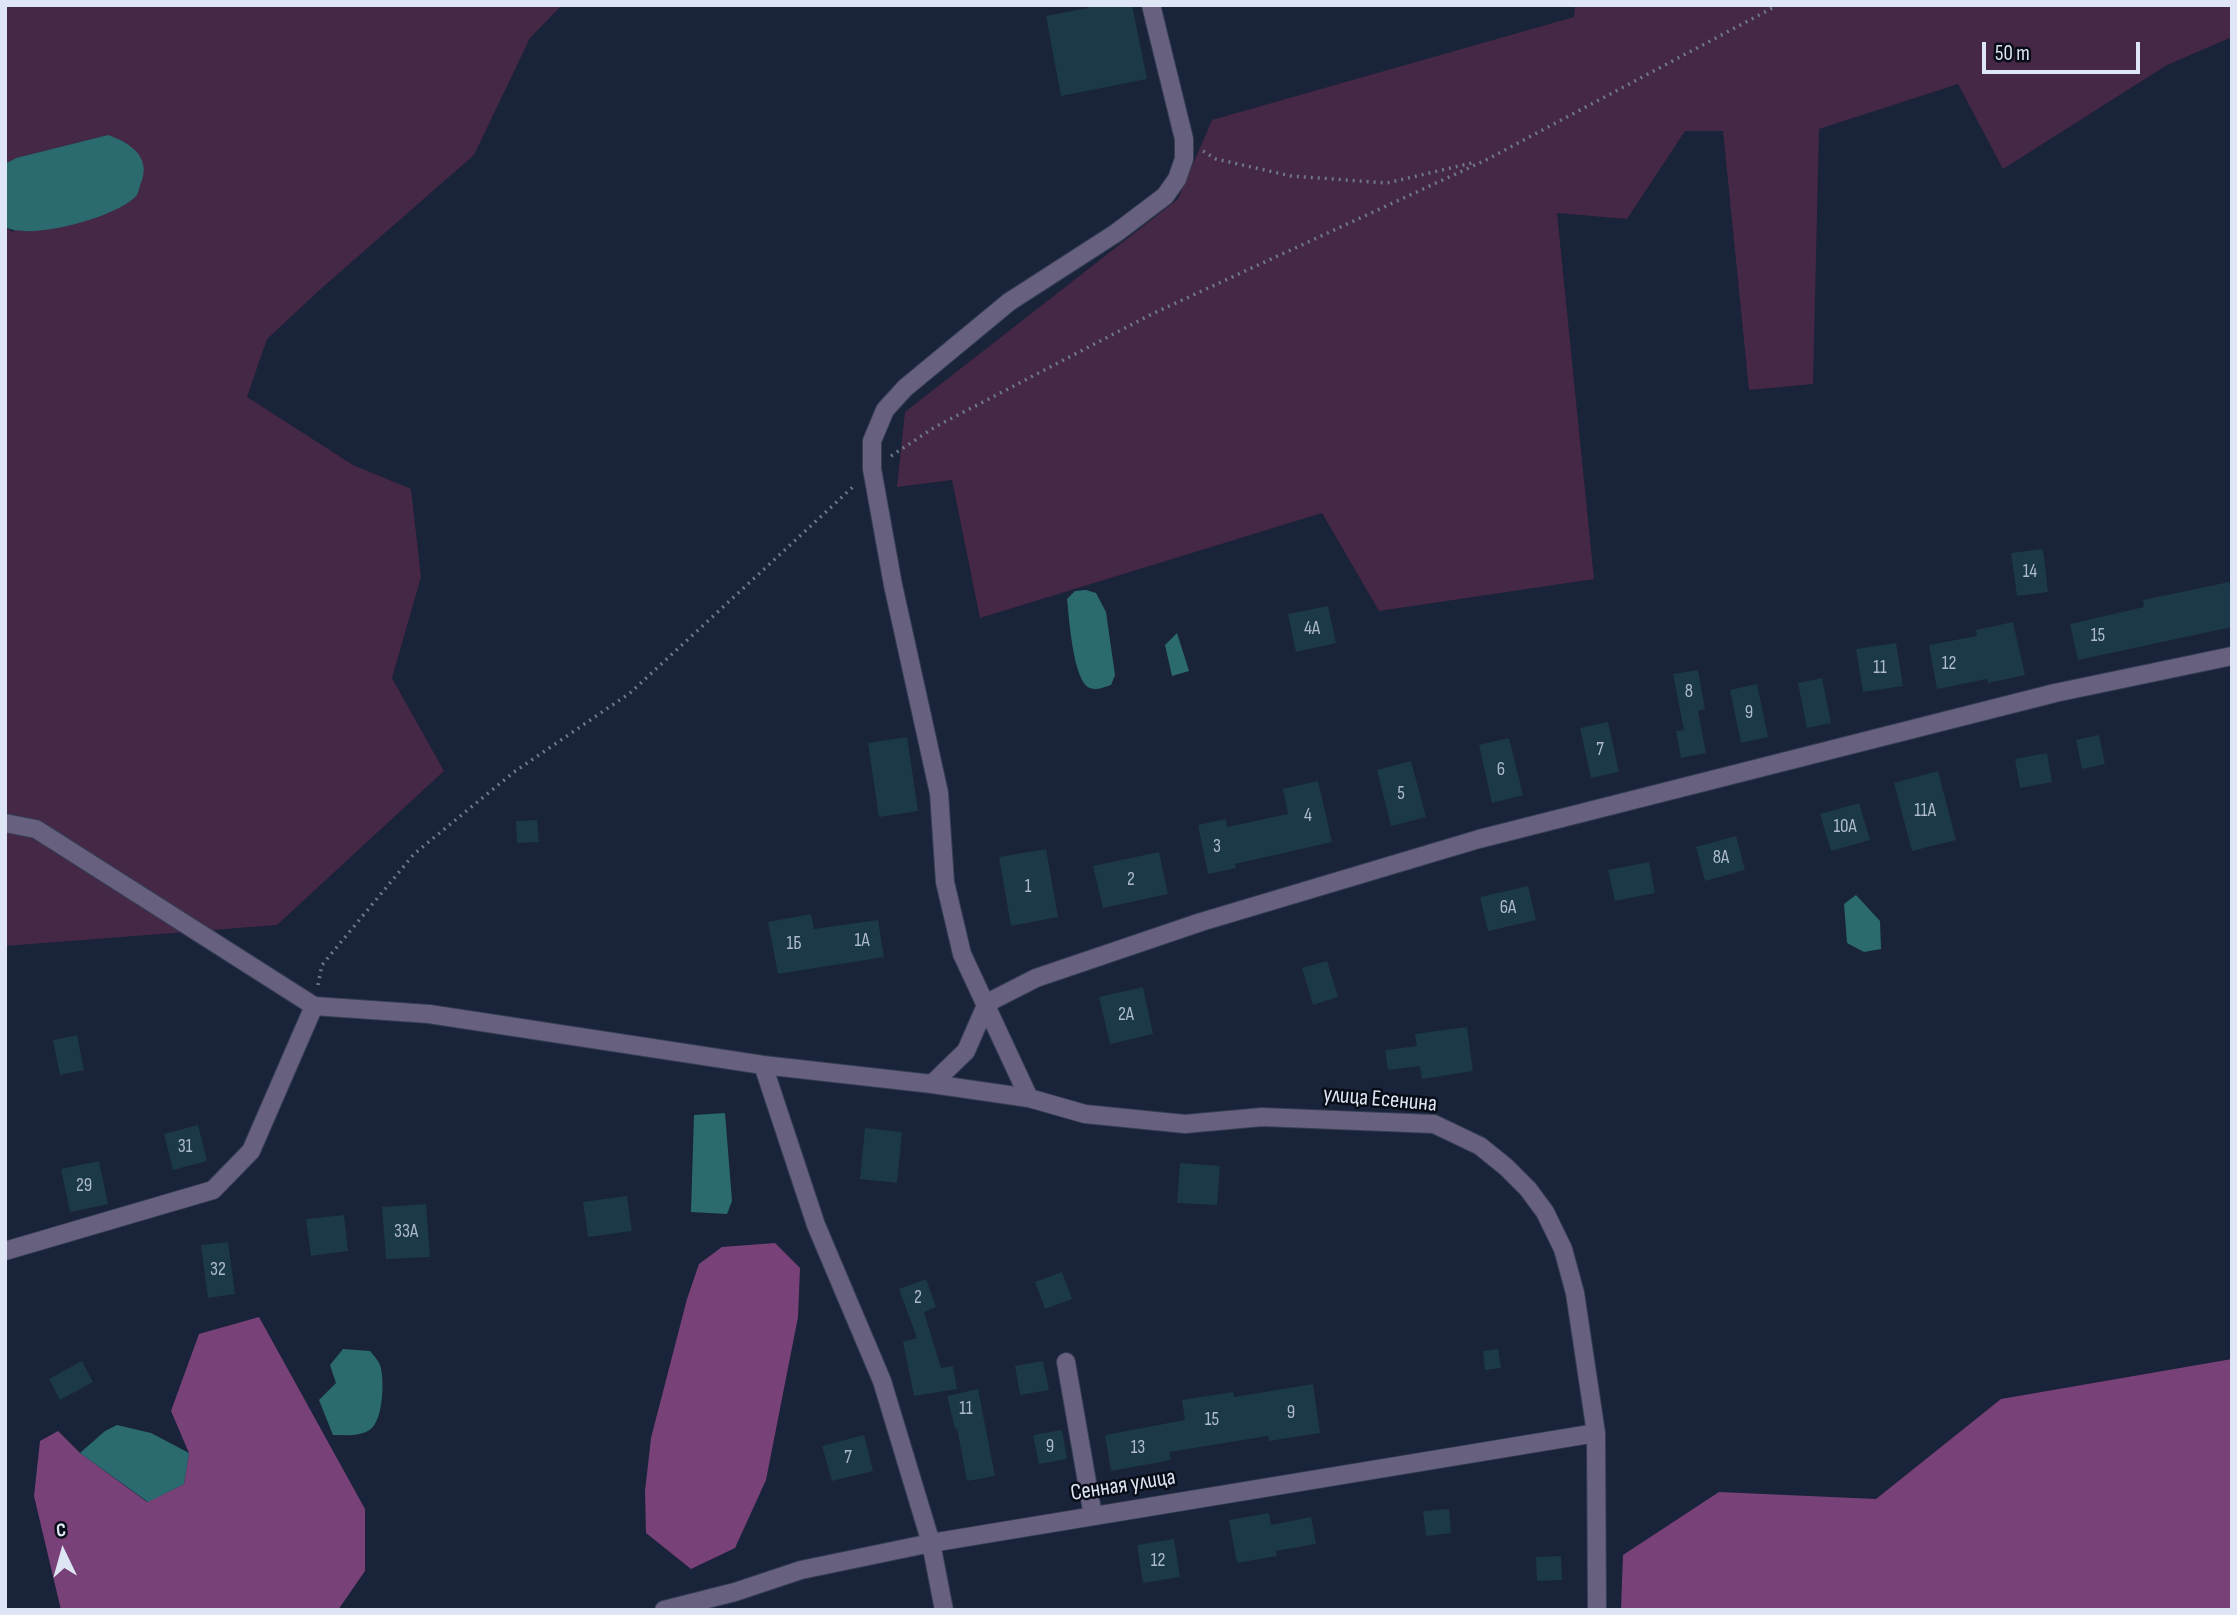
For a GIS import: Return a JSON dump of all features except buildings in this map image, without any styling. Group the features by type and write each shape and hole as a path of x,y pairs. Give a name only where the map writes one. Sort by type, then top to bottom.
{"street":[{"path":"1030,1098 962,954 945,882 939,793 893,584 872,469 872,441 886,410 905,388 1009,302 1116,233 1165,196 1177,179 1184,159 1184,139 1152,5"},
{"path":"932,1084 966,1051 986,1003 1036,978 1201,922 1479,839 2054,693 2232,656"},
{"path":"5,823 36,829 314,1006 251,1151 214,1190 5,1251"},
{"name":"улица Есенина","path":"314,1006 429,1014 763,1065 932,1084 1030,1098 1085,1114 1185,1124 1262,1116 1434,1124 1480,1146 1506,1167 1528,1189 1545,1212 1563,1249 1575,1293 1595,1433 1597,1610"},
{"path":"763,1065 817,1225 882,1381 931,1543 944,1610"},
{"path":"1066,1362 1093,1516"},
{"name":"Сенная улица","path":"664,1610 735,1592 801,1570 931,1543 1595,1433"}],"path":[{"path":"314,1006 322,965 414,854 514,772 630,693 872,469 935,428 1152,314 1486,160 1778,5"},
{"path":"1184,139 1216,159 1291,176 1387,183 1486,160"}],"shaded area":[{"path":"5,5 562,5 530,38 474,155 267,339 247,397 353,465 411,489 421,577 392,678 444,771 277,925 5,946 5,227 13,232 108,135 16,158 5,164"},
{"path":"1575,5 2232,5 2232,37 2167,65 2003,169 1958,84 1819,129 1813,384 1749,390 1723,131 1685,131 1627,219 1557,213 1594,579 1379,611 1322,513 980,618 952,480 897,487 905,412 1178,199 1212,120 1574,17"},
{"path":"108,135 130,146 143,163 144,171 137,195 112,211 74,225 34,231 17,231 5,227 5,164 16,158"},
{"path":"1075,591 1096,593 1106,612 1115,675 1111,685 1098,689 1090,688 1084,683 1076,662 1071,633 1067,599"},
{"path":"1177,633 1189,671 1172,676 1165,645"},
{"path":"1856,895 1880,921 1881,949 1864,952 1847,943 1844,904"},
{"path":"725,1113 732,1201 727,1214 691,1212 694,1115"},
{"path":"775,1243 800,1268 798,1317 766,1480 735,1548 691,1569 646,1533 645,1491 651,1438 687,1299 699,1264 722,1247"},
{"path":"259,1317 365,1509 365,1571 338,1610 61,1610 34,1496 40,1441 58,1431 80,1453 147,1502 184,1484 189,1453 171,1411 199,1334"},
{"path":"343,1349 370,1351 382,1372 382,1399 375,1424 367,1432 333,1435 319,1400 336,1383 330,1365"},
{"path":"2232,1359 2232,1610 1621,1610 1623,1555 1719,1492 1876,1499 2001,1399"},
{"path":"117,1425 151,1433 189,1453 184,1484 148,1502 80,1453 105,1431"}]}
